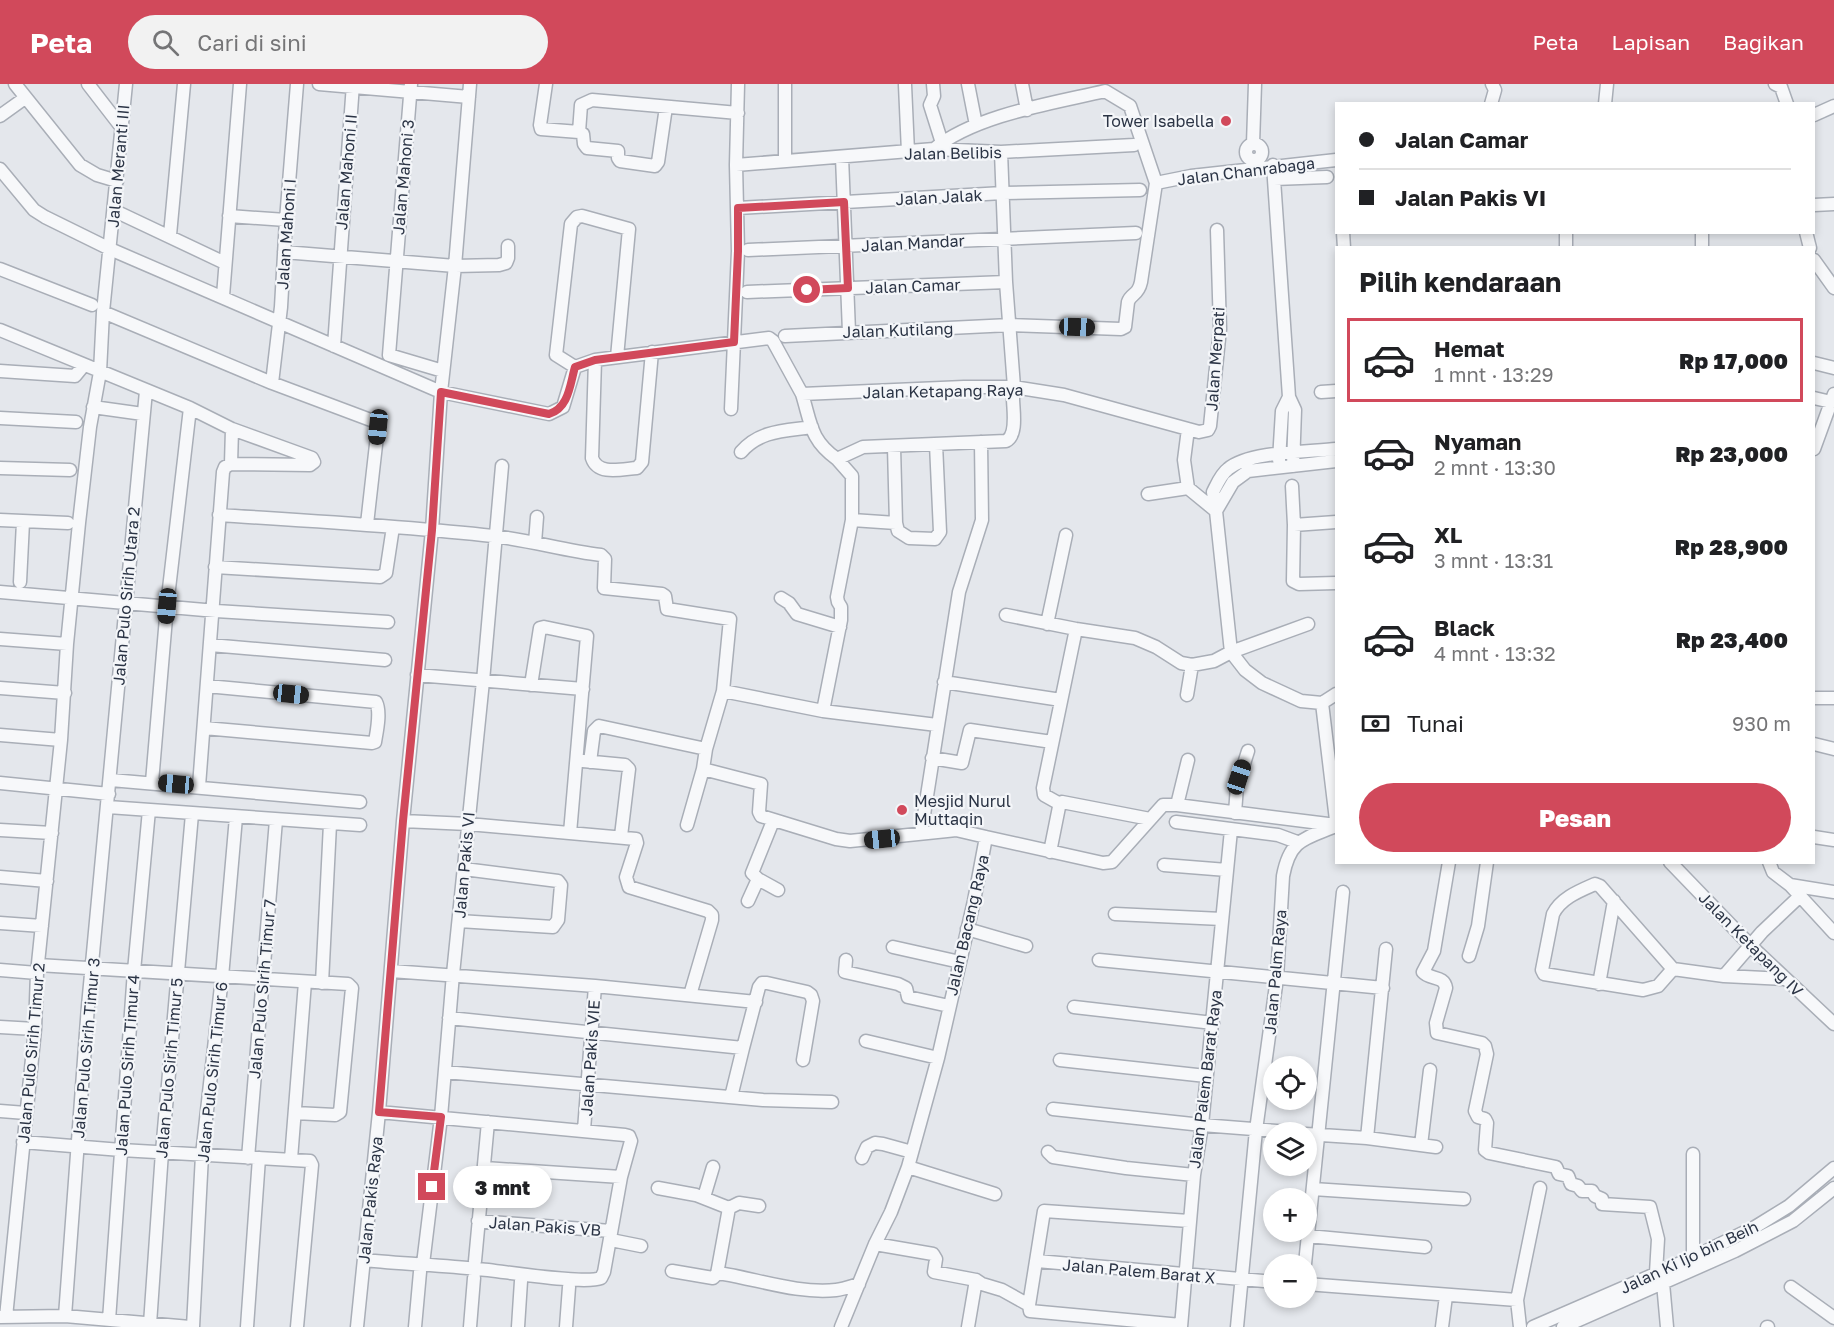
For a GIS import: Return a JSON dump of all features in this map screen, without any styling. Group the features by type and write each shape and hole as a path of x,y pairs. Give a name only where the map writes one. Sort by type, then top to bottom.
{"street":[{"path":"15,84 80,165 97,175 117,181"},
{"path":"88,84 122,128"},
{"name":"Jalan Meranti III","path":"72,598 84,475 100,372 103,312 115,211 126,84"},
{"path":"170,236 184,84"},
{"path":"223,296 240,84"},
{"name":"Jalan Mahoni I","path":"272,383 297,84"},
{"path":"319,84 410,88 469,98"},
{"name":"Jalan Pakis Raya","path":"357,1327 432,530 441,392 455,266 470,84"},
{"path":"546,84 540,128 584,134 584,144 587,148 616,150 620,161 655,166 658,162 666,107"},
{"path":"731,409 738,251 736,165 738,84"},
{"path":"785,161 786,84"},
{"path":"933,84 934,96 930,105 938,146 976,125 1102,88 1130,106 1156,183"},
{"path":"968,84 976,125"},
{"path":"1022,84 1027,110"},
{"path":"1253,144 1255,84"},
{"path":"1492,84 1495,90 1492,102"},
{"path":"1604,85 1605,102"},
{"path":"1779,85 1785,102"},
{"name":"Jalan Mahoni II","path":"334,346 353,86"},
{"path":"905,86 908,152"},
{"name":"Jalan Mahoni 3","path":"410,88 389,355 443,371"},
{"path":"0,116 25,98"},
{"path":"579,132 581,105 588,101 738,112"},
{"path":"1815,115 1834,106"},
{"path":"1253,144 1261,147 1262,155 1274,165 1288,397 1295,410 1293,459"},
{"path":"1247,156 1247,148 1253,144"},
{"name":"Jalan Belibis","path":"736,165 908,152 938,146 1001,152 1134,145"},
{"path":"837,459 863,447 1006,441 1012,436 1013,393 1001,152"},
{"path":"1247,156 1249,159 1256,160 1262,155"},
{"path":"1225,172 1247,156"},
{"path":"842,157 849,332"},
{"name":"Jalan Chanrabaga","path":"1156,183 1274,165 1335,160"},
{"path":"0,169 34,210 45,217 110,249 441,392 549,414 562,407 575,367"},
{"path":"1274,179 1327,177"},
{"name":"Jalan Kutilang","path":"785,336 1010,326 1121,329 1125,327 1129,298 1137,293 1141,282 1156,183"},
{"name":"Jalan Jalak","path":"738,208 1003,193 1140,189"},
{"path":"1815,205 1834,204"},
{"path":"115,211 225,263"},
{"path":"229,216 286,220"},
{"path":"617,357 629,229 577,216 571,224 556,356 575,367 595,360 769,338 773,341 802,394 819,446 837,459 852,476 852,520 837,597 838,604 842,607 840,627 823,711"},
{"name":"Jalan Merpati","path":"1188,429 1201,432 1208,430 1210,426 1220,329 1217,230"},
{"name":"Jalan Mandar","path":"748,250 1136,233"},
{"path":"284,252 455,266 504,264 508,258 508,246"},
{"path":"1815,261 1834,288"},
{"path":"0,269 92,305"},
{"name":"Jalan Camar","path":"747,292 1006,282"},
{"path":"103,312 272,383 377,423 367,524"},
{"path":"0,330 190,408 232,429 312,458 314,462 310,465 231,464 225,467 223,472 199,786"},
{"path":"595,360 592,458 595,465 602,470 639,467 644,453 652,352"},
{"path":"1815,363 1834,368"},
{"path":"0,371 75,376 84,365"},
{"name":"Jalan Ketapang Raya","path":"802,394 964,387 1013,393 1051,393 1188,429"},
{"name":"Jalan Pulo Sirih Utara 2","path":"111,780 125,602 146,391"},
{"path":"1320,392 1335,391"},
{"path":"1279,460 1282,411 1288,397"},
{"path":"1815,398 1832,398 1815,443"},
{"path":"93,407 143,414"},
{"path":"152,782 167,606 190,408"},
{"path":"0,417 76,422"},
{"path":"741,452 748,444 765,434 812,427"},
{"path":"231,464 232,429"},
{"path":"1188,429 1184,460 1188,489 1216,512"},
{"path":"921,834 959,592 982,520 981,442"},
{"path":"894,447 898,531 909,538 935,539 939,535 936,444"},
{"path":"1293,459 1335,449"},
{"path":"1335,461 1279,460 1248,471 1233,482 1216,512 1231,652 1245,670 1262,683 1301,700 1322,703 1335,695"},
{"name":"Jalan Pakis VI","path":"415,1327 441,1117 502,466"},
{"path":"0,468 70,470"},
{"path":"1292,486 1293,581 1299,584 1335,583"},
{"path":"1148,494 1188,489"},
{"path":"219,515 367,524 495,536 603,556 605,559 604,588 663,594 667,609 729,619 731,621 723,691 687,825"},
{"path":"535,543 537,517"},
{"path":"0,520 68,523"},
{"path":"852,520 896,523"},
{"path":"20,582 23,522"},
{"path":"1294,525 1335,522"},
{"path":"215,567 380,577 386,573 393,526"},
{"path":"1047,624 1066,535"},
{"path":"0,592 212,611 388,622"},
{"name":"Jalan Pulo Sirih Timur 2","path":"3,1317 35,1029 38,969 61,740 72,598"},
{"path":"781,598 789,603 797,614 840,627"},
{"path":"1006,615 1135,638 1156,646 1181,663 1192,665 1214,661 1231,652 1308,624"},
{"path":"531,685 540,628 587,636 570,833"},
{"path":"1076,629 1043,792 1060,804 1065,802 1150,819"},
{"path":"0,639 67,644"},
{"path":"210,645 385,660"},
{"path":"1187,695 1192,665"},
{"path":"417,675 583,689"},
{"path":"944,682 1061,700"},
{"path":"204,728 372,743 375,742 377,731 378,707 376,702 207,686"},
{"path":"0,688 65,693"},
{"path":"723,691 823,711 937,725"},
{"path":"1815,698 1834,698"},
{"path":"1322,703 1335,814"},
{"path":"591,762 594,731 600,726 706,748"},
{"path":"932,758 962,763 970,730 1052,742"},
{"path":"0,735 61,740"},
{"path":"1815,744 1834,749"},
{"path":"1235,813 1237,786 1248,751"},
{"path":"1188,760 1177,805 1335,823"},
{"path":"575,761 625,765 629,769 621,836"},
{"path":"703,769 761,784 759,813 773,821 836,839 850,841 956,831 986,837"},
{"path":"111,780 360,802"},
{"name":"Jalan Pulo Sirih Timur 3","path":"65,1316 83,1058 111,780"},
{"path":"0,783 56,788 149,810 236,818 360,825"},
{"path":"1050,852 1060,804"},
{"name":"Jalan Bacang Raya","path":"841,1327 908,1167 938,1058 986,837 1103,863 1112,862 1163,806 1177,805"},
{"name":"Jalan Pulo Sirih Timur 4","path":"109,1320 134,970 149,810"},
{"name":"Jalan Pulo Sirih Timur 5","path":"150,1324 162,1152 192,814"},
{"name":"Jalan Pulo Sirih Timur 6","path":"192,1327 202,1155 222,977 236,818"},
{"name":"Jalan Pulo Sirih Timur 7","path":"247,1327 262,980 276,820"},
{"path":"403,821 634,838 637,841 626,877 629,886 708,911 712,915 690,995"},
{"path":"773,821 753,873 758,879 778,890"},
{"path":"1176,822 1278,835 1297,842 1335,823"},
{"path":"322,983 330,824"},
{"path":"0,830 51,833"},
{"name":"Jalan Palem Barat Raya","path":"1181,1326 1189,1221 1213,1023 1231,830"},
{"path":"1815,837 1834,840"},
{"name":"Jalan Palm Raya","path":"1237,1327 1256,1130 1277,978 1283,876 1286,860 1297,842"},
{"path":"1449,864 1434,951 1423,972 1445,983 1446,988 1436,1023 1437,1033 1482,1043 1486,1049 1487,1054 1475,1111 1478,1117 1485,1119 1487,1123 1485,1150 1489,1153 1556,1167 1559,1174 1568,1176 1571,1184 1578,1186 1582,1191 1592,1191 1595,1196 1602,1199 1602,1204 1650,1207 1658,1239 1660,1278 1667,1327"},
{"path":"1469,956 1478,926 1487,864"},
{"name":"Jalan Ketapang IV","path":"1672,864 1751,946 1834,1024"},
{"path":"1770,864 1773,872 1790,885 1834,933"},
{"path":"1164,865 1227,870"},
{"path":"459,921 553,927 558,920 561,885 558,881 464,869"},
{"path":"0,877 47,881"},
{"path":"747,901 758,879"},
{"path":"1673,969 1658,986 1650,989 1599,984 1545,974 1542,970 1553,914 1557,905 1595,884 1600,886 1614,901 1673,969 1724,976 1785,979"},
{"path":"1790,885 1834,892"},
{"path":"1314,1122 1343,892"},
{"path":"1724,976 1762,932 1800,896"},
{"path":"1599,984 1614,901"},
{"path":"1116,914 1222,919"},
{"path":"0,923 42,926"},
{"path":"967,929 1026,946"},
{"path":"893,947 960,962"},
{"path":"1367,1138 1386,949"},
{"path":"846,960 845,972 898,984 906,988 908,997 949,1006"},
{"path":"1099,960 1383,988"},
{"path":"0,970 92,968 348,984 352,988 340,1112 335,1115 295,1113"},
{"path":"391,971 596,986 756,1002"},
{"path":"291,1160 304,982"},
{"path":"731,1097 762,983 807,992 811,995 813,1001 802,1060"},
{"name":"Jalan Pakis VIE","path":"584,1130 596,986"},
{"path":"1074,1007 1213,1023"},
{"path":"449,1018 743,1048"},
{"path":"0,1027 35,1029"},
{"path":"867,1041 938,1058"},
{"path":"1060,1060 1206,1076"},
{"path":"1421,1145 1430,1070"},
{"path":"445,1072 731,1097 832,1102"},
{"path":"1053,1109 1263,1130"},
{"path":"0,1111 26,1113"},
{"path":"364,1260 422,1268 596,1280 601,1278 621,1177 631,1140 629,1136 584,1130 379,1112"},
{"path":"475,1261 488,1122"},
{"path":"1317,1134 1367,1138 1436,1148"},
{"path":"23,1142 308,1161 312,1165 297,1327"},
{"path":"862,1158 867,1147 875,1143 912,1152"},
{"path":"1048,1152 1050,1156 1055,1157 1194,1175"},
{"path":"1694,1154 1694,1263"},
{"path":"705,1197 713,1167"},
{"path":"908,1167 995,1194"},
{"path":"484,1168 621,1177"},
{"name":"Jalan Ki Ijo bin Beih","path":"1694,1263 1789,1206 1834,1168"},
{"path":"658,1188 705,1197 729,1208"},
{"path":"1520,1327 1517,1300 1540,1188"},
{"name":"Jalan Ki Ijo bin Beih","path":"1533,1327 1660,1278 1793,1221 1834,1188"},
{"path":"1317,1189 1464,1199"},
{"path":"729,1208 739,1203 759,1206"},
{"path":"672,1271 713,1278 717,1274 729,1208"},
{"path":"1181,1326 1030,1311 1029,1305 1043,1214 1046,1210 1189,1221"},
{"name":"Jalan Pakis VB","path":"478,1221 611,1236 641,1246"},
{"path":"1317,1237 1425,1247"},
{"path":"875,1244 933,1254 936,1259 934,1272 976,1280 1002,1290 1029,1305"},
{"name":"Jalan Palem Barat X","path":"1037,1261 1263,1281"},
{"path":"717,1274 813,1289 835,1290 859,1284"},
{"path":"470,1327 474,1278"},
{"name":"Jalan Ki Ijo bin Beih","path":"1563,1327 1660,1278"},
{"path":"968,1327 976,1280"},
{"path":"518,1327 521,1281"},
{"path":"1317,1285 1517,1300"},
{"path":"566,1327 569,1287"},
{"path":"1791,1287 1834,1318"},
{"path":"1442,1327 1446,1296"},
{"path":"3,1317 65,1316 192,1327"}],"place":[{"name":"Tower Isabella","path":"1226,121"},
{"name":"Mesjid Nurul Muttaqin","path":"902,810"}],"route":[{"path":"432,1187 441,1117 379,1112 403,821 432,530 441,392 549,414 556,412 566,400 575,367 595,360 734,342 738,208 844,202 848,288 807,290"}]}
